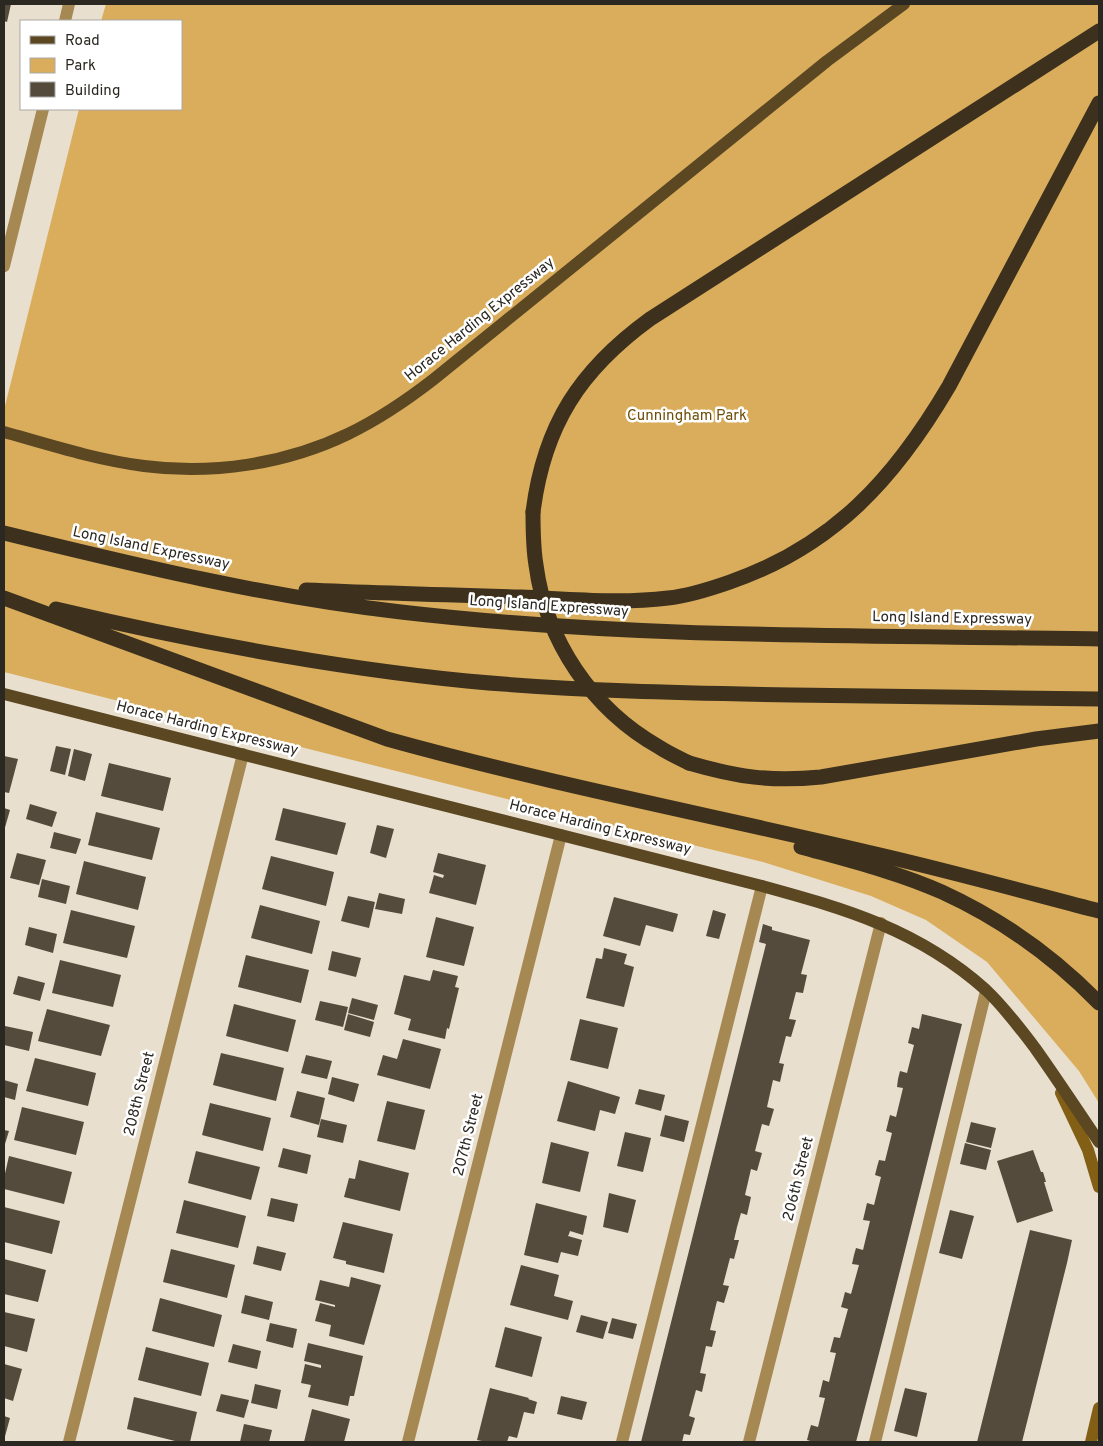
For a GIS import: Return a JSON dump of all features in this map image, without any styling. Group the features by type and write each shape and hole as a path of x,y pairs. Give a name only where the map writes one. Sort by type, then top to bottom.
{"highway":[{"path":"1099,31 650,319 610,351 592,371 561,416 542,464 536,486 533,512 536,566 542,595 550,623 564,651 581,678 603,705 630,728 658,747 689,762 745,777 795,780 1036,739 1099,731"},
{"path":"251,589 611,600 660,599 694,593 753,574 807,546 830,530 873,491 896,466 931,416 954,377 1099,103"},
{"name":"Long Island Expressway","path":"4,533 122,562 251,589 397,612 546,626 694,632 1099,639"},
{"path":"4,597 164,633 241,648 390,672 466,681 542,687 666,692 1099,699"},
{"path":"4,597 387,739 432,752 881,855 1099,911"},
{"path":"645,802 867,866 941,892 1015,931 1048,956 1099,1003"}],"main road":[{"name":"Horace Harding Expressway","path":"4,432 108,460 180,470 248,465 312,448 347,434 405,401 434,379 827,61 904,4"},
{"name":"Horace Harding Expressway","path":"4,694 762,886 825,903 881,923 935,952 986,991 1007,1013 1045,1062 1099,1142"}],"street":[{"path":"65,20 69,4"},
{"path":"4,266 43,110"},
{"name":"208th Street","path":"69,1442 243,754"},
{"name":"207th Street","path":"408,1442 561,835"},
{"path":"622,1442 762,886"},
{"name":"206th Street","path":"749,1442 881,923"},
{"path":"875,1442 986,991"},
{"path":"1045,1062 1088,1150 1099,1187"},
{"path":"1091,1442 1099,1408"}],"green space":[{"name":"Cunningham Park","path":"106,4 1099,4 1099,1103 1079,1071 987,962 926,920 871,896 763,862 4,672 4,410 79,110 182,110 182,20 101,20"}],"building":[{"path":"4,4 11,4 7,22 4,21"},
{"path":"56,746 71,749 65,775 50,771"},
{"path":"74,749 92,754 85,781 68,776"},
{"path":"4,756 18,759 9,793 4,792"},
{"path":"109,763 171,778 163,811 101,796"},
{"path":"30,804 57,812 52,827 26,819"},
{"path":"4,808 10,810 4,831"},
{"path":"283,808 346,823 337,855 275,840"},
{"path":"96,812 160,828 152,860 88,845"},
{"path":"377,825 394,829 386,858 370,853"},
{"path":"54,832 81,839 76,854 50,848"},
{"path":"17,853 46,860 39,885 10,878"},
{"path":"438,853 486,865 476,905 429,893 434,875 443,878 444,875 433,872"},
{"path":"271,856 334,872 326,906 262,889"},
{"path":"84,861 146,877 138,910 76,894"},
{"path":"42,879 70,886 66,904 38,897"},
{"path":"379,893 405,899 402,914 375,909"},
{"path":"348,896 375,902 369,928 341,921"},
{"path":"614,897 678,914 673,932 646,925 640,946 603,936"},
{"path":"260,905 320,921 312,954 251,938"},
{"path":"71,910 135,926 127,958 63,943"},
{"path":"713,910 726,914 719,939 706,936"},
{"path":"436,917 474,927 464,966 426,957"},
{"path":"763,924 772,927 772,930 810,940 801,974 807,975 803,993 796,992 789,1019 796,1020 791,1037 786,1036 779,1063 784,1064 780,1082 773,1080 767,1107 774,1109 769,1126 762,1124 755,1151 762,1153 757,1171 751,1169 745,1195 751,1197 747,1215 741,1213 737,1227 734,1240 739,1240 734,1259 730,1258 723,1285 729,1286 724,1303 717,1301 710,1330 716,1331 712,1347 706,1346 700,1373 706,1374 702,1392 696,1390 689,1416 695,1418 690,1435 684,1434 682,1442 641,1442 766,944 759,942"},
{"path":"29,927 57,934 53,953 25,945"},
{"path":"604,948 627,954 624,964 634,967 624,1007 586,998 596,958 602,959"},
{"path":"332,951 361,958 356,977 328,970"},
{"path":"246,955 309,970 301,1003 238,987"},
{"path":"60,960 121,975 113,1007 52,993"},
{"path":"433,970 458,976 455,987 459,988 445,1039 408,1030 411,1019 394,1014 404,975 430,981"},
{"path":"18,976 45,983 40,1001 13,994"},
{"path":"352,998 378,1005 374,1020 348,1013"},
{"path":"320,1001 348,1007 343,1027 315,1020"},
{"path":"234,1004 296,1020 288,1052 226,1036"},
{"path":"47,1009 110,1025 101,1056 38,1041"},
{"path":"348,1014 374,1022 370,1037 344,1030"},
{"path":"922,1014 962,1024 884,1334 856,1442 814,1442 807,1440 811,1425 818,1427 825,1398 819,1397 823,1380 829,1382 836,1353 830,1352 834,1337 840,1338 848,1309 841,1307 845,1292 851,1294 859,1265 852,1264 856,1248 863,1250 870,1221 863,1220 867,1203 874,1205 881,1177 875,1175 879,1160 885,1161 892,1133 886,1131 890,1115 896,1117 903,1088 897,1087 900,1071 907,1073 914,1045 908,1043 912,1027 919,1029"},
{"path":"580,1019 618,1028 608,1069 570,1060"},
{"path":"5,1026 33,1032 29,1051 4,1045"},
{"path":"403,1039 441,1049 430,1089 377,1075 383,1055 397,1059"},
{"path":"221,1053 284,1068 276,1101 213,1085"},
{"path":"306,1055 332,1061 327,1079 301,1073"},
{"path":"35,1058 96,1073 88,1106 26,1091"},
{"path":"332,1077 359,1084 354,1102 328,1094"},
{"path":"4,1080 18,1084 15,1100 4,1097"},
{"path":"568,1081 620,1097 615,1114 600,1110 595,1131 557,1121"},
{"path":"639,1089 665,1095 661,1111 635,1104"},
{"path":"297,1091 325,1098 319,1125 290,1117"},
{"path":"387,1101 425,1110 415,1150 377,1141"},
{"path":"210,1103 271,1118 263,1151 202,1135"},
{"path":"22,1107 84,1122 76,1155 14,1140"},
{"path":"665,1115 689,1121 684,1142 660,1136"},
{"path":"321,1119 347,1125 343,1143 317,1137"},
{"path":"971,1122 996,1128 991,1148 966,1142"},
{"path":"4,1130 9,1131 4,1147"},
{"path":"625,1132 651,1138 643,1172 617,1166"},
{"path":"551,1142 589,1152 580,1192 542,1183"},
{"path":"965,1143 991,1150 986,1170 960,1164"},
{"path":"283,1148 311,1155 307,1174 278,1167"},
{"path":"1033,1150 1041,1172 1043,1172 1046,1182 1044,1182 1053,1211 1017,1223 997,1161"},
{"path":"196,1151 260,1167 251,1200 188,1183"},
{"path":"9,1156 72,1172 64,1204 4,1189 4,1178"},
{"path":"359,1160 409,1173 400,1211 344,1197 349,1178 355,1179"},
{"path":"609,1193 636,1200 628,1233 603,1227"},
{"path":"271,1198 298,1204 294,1222 267,1216"},
{"path":"184,1200 246,1216 238,1248 176,1233"},
{"path":"536,1203 587,1216 583,1235 570,1231 568,1236 582,1240 578,1256 561,1252 558,1263 524,1255"},
{"path":"4,1207 60,1221 52,1254 4,1242"},
{"path":"950,1210 974,1216 962,1259 939,1253"},
{"path":"343,1222 393,1234 384,1273 346,1264 346,1261 333,1258"},
{"path":"1030,1230 1072,1240 1067,1263 1022,1442 977,1442"},
{"path":"257,1246 286,1253 281,1271 253,1264"},
{"path":"171,1249 235,1265 227,1298 163,1282"},
{"path":"4,1259 46,1270 38,1302 4,1294"},
{"path":"521,1265 559,1275 554,1296 573,1301 568,1320 510,1305"},
{"path":"351,1277 381,1285 364,1345 329,1336 331,1325 315,1321 320,1303 335,1307 335,1305 315,1300 320,1280 349,1287"},
{"path":"245,1295 273,1302 269,1320 241,1313"},
{"path":"160,1298 222,1315 214,1347 152,1331"},
{"path":"4,1312 35,1319 27,1352 4,1346"},
{"path":"581,1315 608,1322 603,1339 576,1332"},
{"path":"612,1318 637,1324 633,1339 608,1333"},
{"path":"270,1323 297,1329 293,1348 266,1341"},
{"path":"505,1327 542,1337 532,1377 495,1367"},
{"path":"308,1343 363,1356 354,1396 350,1396 348,1406 308,1397 311,1385 301,1383 305,1364 321,1368 321,1365 304,1361"},
{"path":"233,1344 261,1351 257,1369 228,1362"},
{"path":"146,1347 209,1363 201,1396 138,1380"},
{"path":"4,1364 22,1369 13,1401 4,1398"},
{"path":"255,1384 281,1390 277,1409 251,1403"},
{"path":"490,1388 529,1398 537,1402 534,1414 524,1412 517,1438 509,1436 507,1442 477,1440"},
{"path":"905,1388 927,1393 917,1437 894,1431"},
{"path":"221,1394 249,1400 244,1418 216,1411"},
{"path":"561,1396 587,1402 582,1420 557,1414"},
{"path":"134,1397 197,1412 190,1442 179,1442 127,1429"},
{"path":"312,1409 350,1419 344,1442 304,1442"},
{"path":"4,1416 10,1418 4,1440"},
{"path":"244,1424 272,1430 269,1442 240,1442"}]}
